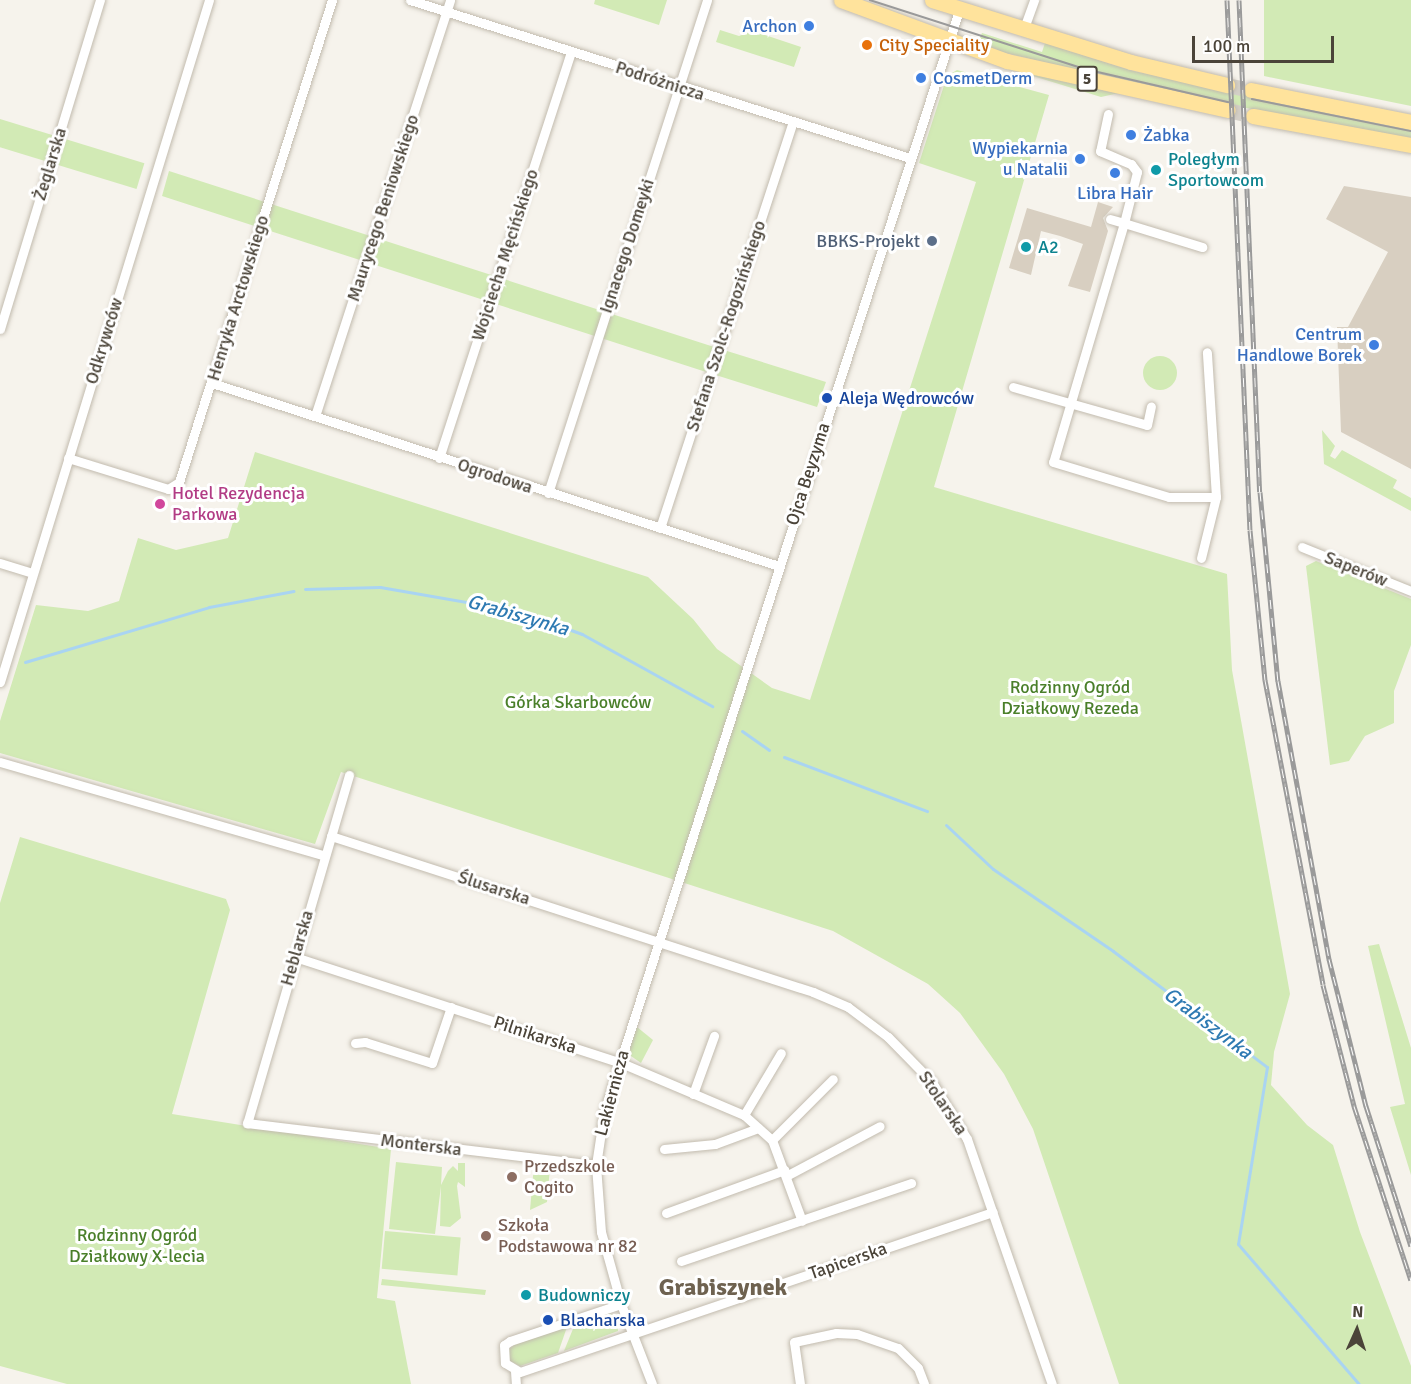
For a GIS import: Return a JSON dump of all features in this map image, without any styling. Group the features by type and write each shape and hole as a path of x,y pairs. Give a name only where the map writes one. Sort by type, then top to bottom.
{"main road":[{"name":"5","path":"841,0 1007,62 1228,110"},
{"name":"5","path":"932,0 1156,69 1227,85"},
{"path":"1251,90 1411,122"},
{"path":"1253,116 1411,146"}],"street":[{"name":"Żeglarska","path":"0,329 100,0"},
{"name":"Odkrywców","path":"0,682 209,0"},
{"name":"Henryka Arctowskiego","path":"68,458 175,488 212,383 332,0"},
{"name":"Podróżnicza","path":"410,0 678,88 910,158"},
{"name":"Maurycego Beniowskiego","path":"315,416 450,0"},
{"name":"Ignacego Domeyki","path":"548,493 707,0"},
{"path":"1024,28 1034,0"},
{"name":"Ojca Beyzyma","path":"657,941 960,7"},
{"name":"Wojciecha Męcińskiego","path":"440,458 571,52"},
{"path":"1108,114 1100,151 1131,164 1137,172 1053,462 1169,497 1216,497"},
{"name":"Stefana Szolc-Rogozińskiego","path":"660,528 792,124"},
{"path":"1110,219 1202,247"},
{"path":"1201,558 1216,497 1207,352"},
{"name":"Ogrodowa","path":"212,383 779,566"},
{"path":"1013,387 1147,425 1151,406"},
{"name":"Saperów","path":"1302,547 1411,591"},
{"path":"0,563 33,573"},
{"path":"0,762 323,855"},
{"name":"Heblarska","path":"247,1123 296,957 323,855 349,775"},
{"name":"Ślusarska","path":"331,836 657,941"},
{"name":"Lakiernicza","path":"652,1384 621,1304 602,1232 596,1165 604,1112 657,941"},
{"name":"Stolarska","path":"657,941 813,992 848,1007 888,1037 932,1082 967,1139 1052,1384"},
{"name":"Pilnikarska","path":"296,957 619,1062 744,1115"},
{"path":"355,1043 366,1042 432,1063 451,1007"},
{"path":"693,1094 714,1036"},
{"path":"781,1053 744,1115 772,1140 802,1221"},
{"path":"772,1140 833,1079"},
{"name":"Monterska","path":"247,1123 596,1165"},
{"path":"666,1213 785,1173 880,1126"},
{"path":"664,1149 715,1144 758,1128"},
{"path":"681,1262 911,1183"},
{"name":"Tapicerska","path":"634,1333 993,1212"},
{"path":"516,1384 515,1371 505,1363 506,1343 621,1304"},
{"path":"515,1371 634,1333"},
{"path":"800,1384 794,1342 836,1333 857,1334 898,1348 918,1368 924,1384"}],"green space":[{"path":"595,0 667,0 659,25 594,4"},
{"path":"1264,0 1411,0 1411,106 1264,76"},
{"path":"720,30 739,36 753,31 801,47 794,67 716,42"},
{"path":"982,33 1042,52 1045,43 1133,71 1411,128 1411,140 1195,98 976,46"},
{"path":"1007,68 1119,93 1101,97"},
{"path":"957,70 1049,95 934,487 1227,574 1232,670 1290,994 1274,1052 1271,1085 1307,1125 1333,1145 1360,1232 1411,1366 1411,1384 1119,1384 1033,1129 1004,1074 960,1013 928,984 833,931 341,772 315,844 0,753 0,721 36,605 88,611 119,601 138,538 176,550 228,538 255,452 648,577 693,619 717,649 772,688 810,700 976,182 919,163 947,76"},
{"path":"0,119 144,163 137,189 0,147"},
{"path":"169,171 826,382 817,407 703,371 162,196"},
{"path":"1160,356 1172,361 1177,373 1172,385 1160,390 1148,385 1143,373 1148,361"},
{"path":"1322,430 1335,446 1330,456 1335,459 1342,450 1397,480 1393,488 1411,498 1411,511 1324,464"},
{"path":"1316,561 1411,599 1411,645 1394,691 1394,723 1365,736 1349,761 1330,765 1306,566"},
{"name":"Rodzinny Ogród Działkowy X-lecia","path":"20,837 226,899 230,910 172,1114 391,1149 377,1298 395,1301 411,1384 67,1384 0,1366 0,903"},
{"path":"1379,944 1411,1048 1411,1175 1390,1107 1405,1104 1368,946"},
{"path":"637,1027 653,1040 641,1063 628,1054"},
{"path":"396,1162 442,1167 441,1185 453,1166 458,1171 458,1163 465,1163 465,1187 458,1182 457,1186 461,1218 450,1227 440,1226 441,1186 435,1234 389,1229"},
{"path":"534,1165 550,1167 547,1202 530,1210"},
{"path":"385,1231 461,1238 457,1275 382,1269"},
{"path":"382,1279 486,1290 485,1295 381,1285"},
{"path":"609,1313 618,1317 618,1331 564,1351 575,1324"},
{"path":"567,1327 558,1353 520,1366 510,1361 508,1350 517,1343"}],"building":[{"name":"Centrum Handlowe Borek","path":"1344,186 1411,197 1411,469 1341,432 1337,327 1348,327 1388,252 1326,219"},
{"name":"A2","path":"1098,202 1113,207 1103,218 1108,231 1090,292 1068,286 1083,244 1060,236 1041,231 1031,275 1009,268 1027,208 1091,227"}],"waterway":[{"name":"Grabiszynka","path":"305,589 380,587 518,611 582,634 712,706"},
{"name":"Grabiszynka","path":"25,662 209,607 294,591"},
{"name":"Grabiszynka","path":"742,731 769,750"},
{"name":"Grabiszynka","path":"784,757 927,811"},
{"name":"Grabiszynka","path":"946,825 993,869 1113,951 1267,1067 1238,1244 1359,1384"}],"tunnel":[{"path":"1227,85 1251,90"},
{"path":"1228,110 1253,116"}],"tram line":[{"path":"870,0 1085,69 1228,102"},
{"path":"1252,99 1411,131"}],"railway":[{"path":"1227,0 1250,530 1265,680 1323,985 1354,1106 1411,1280"},
{"path":"1239,0 1260,492 1278,681 1329,959 1366,1106 1411,1246"}],"place":[{"name":"Archon","path":"809,26"},
{"name":"City Speciality","path":"867,45"},
{"name":"CosmetDerm","path":"921,78"},
{"name":"Żabka","path":"1131,135"},
{"name":"Wypiekarnia u Natalii","path":"1080,159"},
{"name":"Poległym Sportowcom","path":"1156,170"},
{"name":"Libra Hair","path":"1115,173"},
{"name":"BBKS-Projekt","path":"932,241"},
{"name":"A2","path":"1026,247"},
{"name":"Centrum Handlowe Borek","path":"1374,345"},
{"name":"Aleja Wędrowców","path":"827,398"},
{"name":"Hotel Rezydencja Parkowa","path":"160,504"},
{"name":"Przedszkole Cogito","path":"512,1177"},
{"name":"Szkoła Podstawowa nr 82","path":"486,1236"},
{"name":"Budowniczy","path":"526,1295"},
{"name":"Blacharska","path":"548,1320"}],"district":[{"name":"Grabiszynek","path":"723,1288"}],"park label":[{"name":"Rodzinny Ogród Działkowy Rezeda","path":"1070,698"},
{"name":"Górka Skarbowców","path":"578,702"}]}
